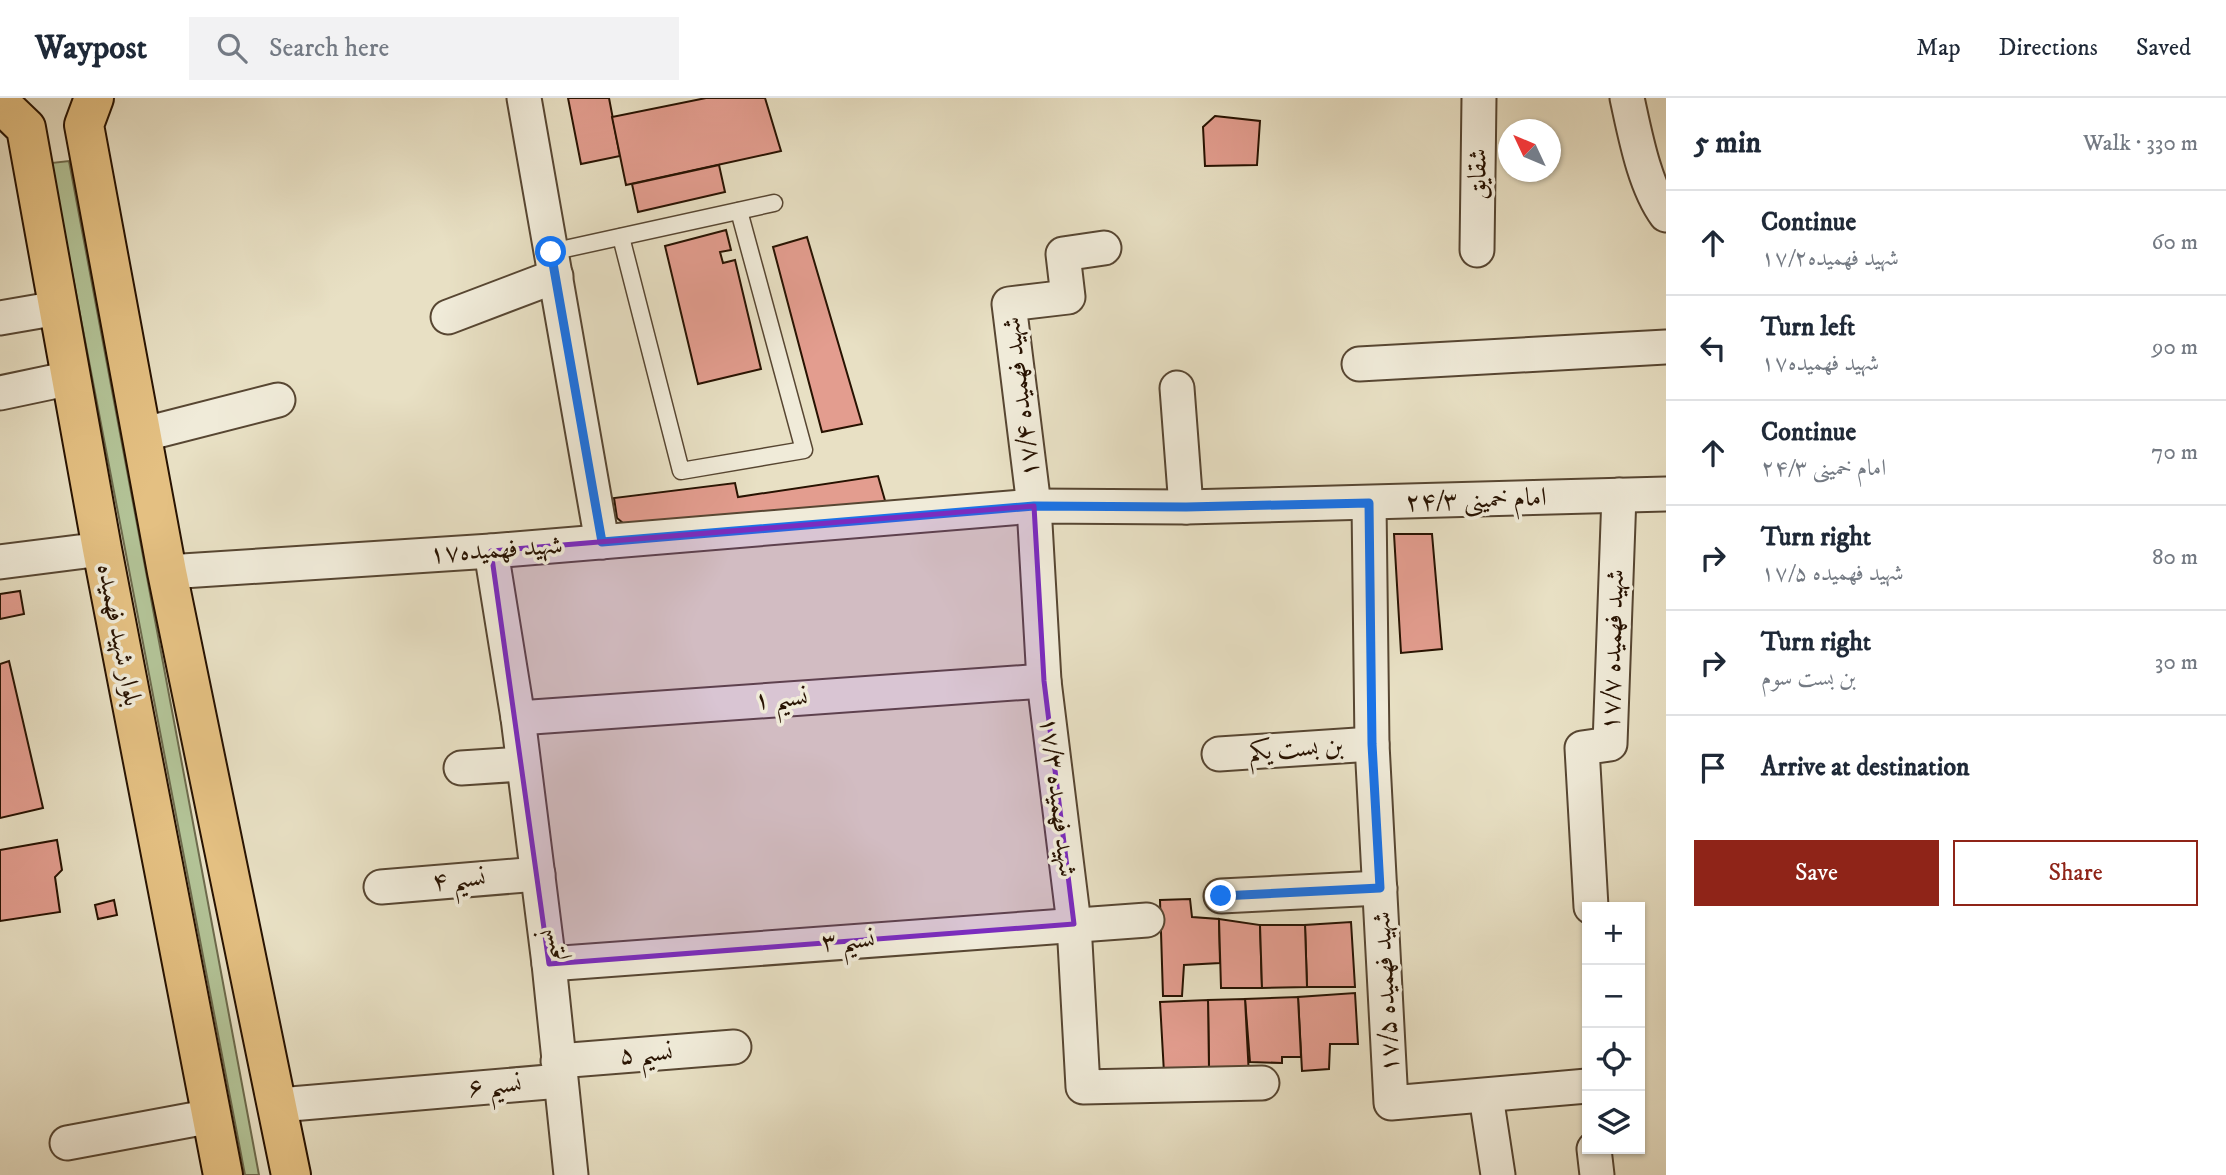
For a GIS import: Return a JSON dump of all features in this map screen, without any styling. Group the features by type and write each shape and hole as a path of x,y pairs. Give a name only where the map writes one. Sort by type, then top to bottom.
{"main road":[{"path":"94,98 84,125 167,572 279,1105 291,1175"},
{"name":"بلوار شهید فهمیده","path":"0,103 26,128 102,549 223,1175"}],"street":[{"path":"524,98 602,542"},
{"name":"شقایق","path":"1477,250 1479,98"},
{"path":"1627,98 1657,202 1666,215"},
{"name":"شهید فهمیده ۱۷/۴","path":"1034,506 1009,304 1068,297 1063,254 1104,248"},
{"path":"448,317 554,264"},
{"path":"0,318 58,308"},
{"path":"1359,364 1666,347"},
{"path":"0,393 71,378"},
{"path":"1177,388 1186,507"},
{"path":"141,435 278,400"},
{"name":"امام خمینی ۲۴/۳","path":"1034,506 1186,507 1666,494"},
{"name":"شهید فهمیده ۱۷/۷","path":"1591,902 1582,748 1610,744 1619,495"},
{"name":"شهید فهمیده ۱۷/۵","path":"1369,503 1372,744 1391,1103 1486,1096"},
{"name":"شهید فهمیده۱۷","path":"167,572 491,551 1034,506"},
{"name":"شهید فهمیده ۱۷/۳","path":"1034,506 1044,681 1074,924 1083,1087 1262,1083"},
{"path":"0,562 102,549"},
{"name":"نسیم","path":"491,551 518,718 538,874 570,1175"},
{"name":"نسیم ۱","path":"518,718 1044,681"},
{"name":"بن بست یکم","path":"1219,754 1372,744"},
{"path":"461,768 523,764"},
{"name":"نسیم ۴","path":"381,887 538,874"},
{"path":"1221,896 1380,888"},
{"name":"نسیم ۳","path":"549,964 1147,920"},
{"name":"نسیم ۵","path":"559,1071 734,1047"},
{"name":"نسیم ۶","path":"279,1105 431,1092 559,1071"},
{"path":"1498,1175 1486,1096 1582,1089"},
{"path":"67,1143 212,1116"},
{"path":"1595,1154 1597,1175"}],"lane":[{"path":"554,264 621,237 774,203"},
{"path":"621,237 681,471 804,450 739,211"}],"highlighted area":[{"path":"1034,506 1044,681 1074,924 549,964 491,551"}],"green space":[{"path":"69,161 259,1175 245,1175 51,163"}],"building":[{"path":"568,98 609,98 620,156 581,164"},
{"path":"706,98 765,98 781,151 626,185 612,117"},
{"path":"1215,116 1260,121 1257,165 1205,166 1203,127"},
{"path":"719,165 725,192 638,212 632,184"},
{"path":"726,230 731,250 720,252 723,263 735,260 761,369 698,384 665,246"},
{"path":"807,237 862,424 822,432 773,247"},
{"path":"878,476 886,504 630,529 617,518 614,498 735,483 738,497"},
{"path":"1394,534 1432,534 1442,649 1401,653"},
{"path":"20,591 24,614 0,619 0,594"},
{"path":"9,661 43,808 0,818 0,664"},
{"path":"57,840 62,870 55,877 60,912 0,921 0,850"},
{"path":"1190,899 1192,917 1219,919 1220,963 1184,965 1182,996 1163,996 1160,900"},
{"path":"114,900 117,915 98,919 95,905"},
{"path":"1219,919 1260,925 1262,988 1221,988"},
{"path":"1351,922 1355,987 1307,987 1305,925"},
{"path":"1260,925 1305,925 1307,987 1262,988"},
{"path":"1355,993 1358,1044 1330,1044 1329,1069 1302,1071 1298,997"},
{"path":"1298,997 1301,1057 1282,1057 1282,1063 1250,1062 1245,999"},
{"path":"1245,999 1249,1076 1209,1076 1208,1000"},
{"path":"1208,1000 1209,1069 1164,1073 1160,1002"}],"route":[{"path":"551,252 602,542 1034,506 1186,507 1369,503 1372,744 1380,888 1221,896"}]}
